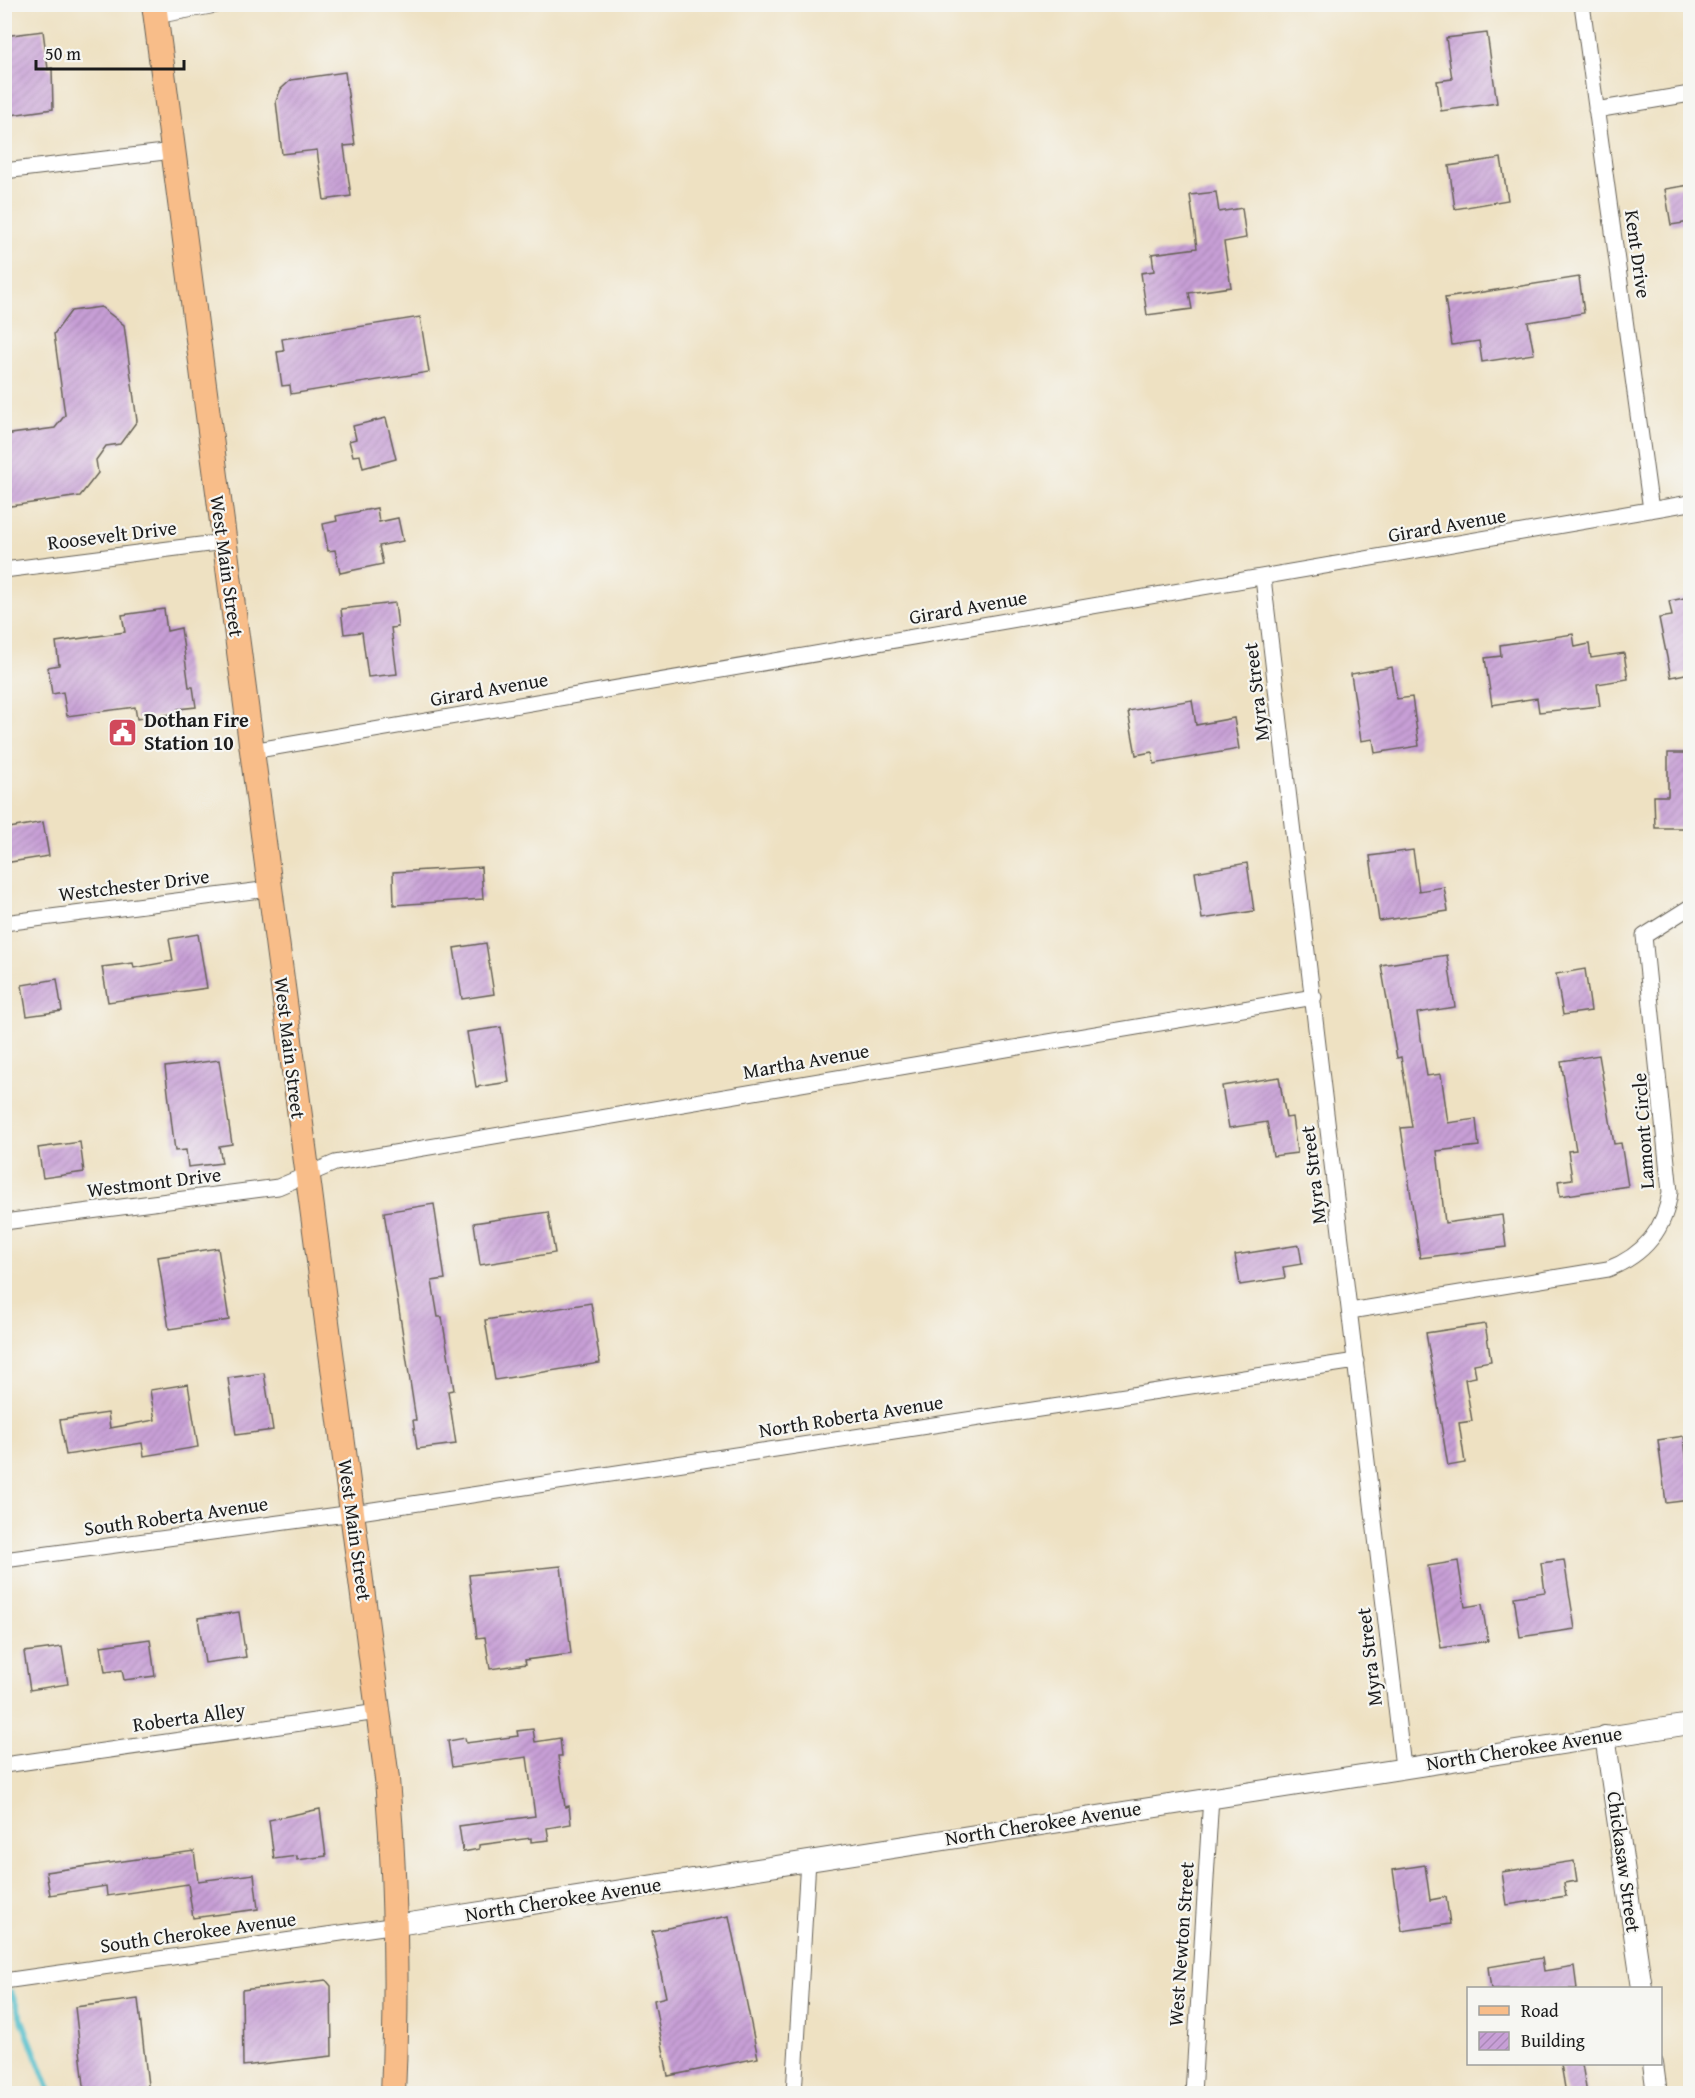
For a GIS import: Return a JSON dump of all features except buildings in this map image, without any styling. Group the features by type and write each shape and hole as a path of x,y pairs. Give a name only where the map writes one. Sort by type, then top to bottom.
{"main road":[{"name":"West Main Street","path":"155,10 389,1800 397,1925 398,1992 393,2094"}],"street":[{"path":"155,10 222,4"},
{"name":"Kent Drive","path":"1582,4 1651,510"},
{"path":"1596,110 1690,94"},
{"path":"4,171 173,151"},
{"name":"Girard Avenue","path":"252,751 1690,503"},
{"name":"Roosevelt Drive","path":"4,570 224,542"},
{"name":"Myra Street","path":"1263,578 1403,1767"},
{"name":"Westchester Drive","path":"4,923 269,889"},
{"name":"Lamont Circle","path":"1350,1311 1608,1269 1633,1258 1652,1239 1665,1217 1669,1179 1644,936 1690,907"},
{"name":"Martha Avenue","path":"307,1175 335,1163 1314,996"},
{"name":"Westmont Drive","path":"4,1222 278,1187 307,1175"},
{"name":"North Roberta Avenue","path":"353,1513 1356,1361"},
{"name":"South Roberta Avenue","path":"4,1560 353,1513"},
{"name":"Roberta Alley","path":"4,1765 378,1712"},
{"name":"North Cherokee Avenue","path":"397,1925 1211,1796 1690,1724"},
{"name":"Chickasaw Street","path":"1605,1736 1642,1987"},
{"name":"West Newton Street","path":"1193,2094 1211,1796"},
{"path":"794,2094 808,1860"},
{"name":"South Cherokee Avenue","path":"4,1981 397,1925"},
{"path":"1653,2065 1657,2094"}],"waterway":[{"path":"11,1992 51,2094"}],"place":[{"name":"Dothan Fire Station 10","path":"123,732"}]}
